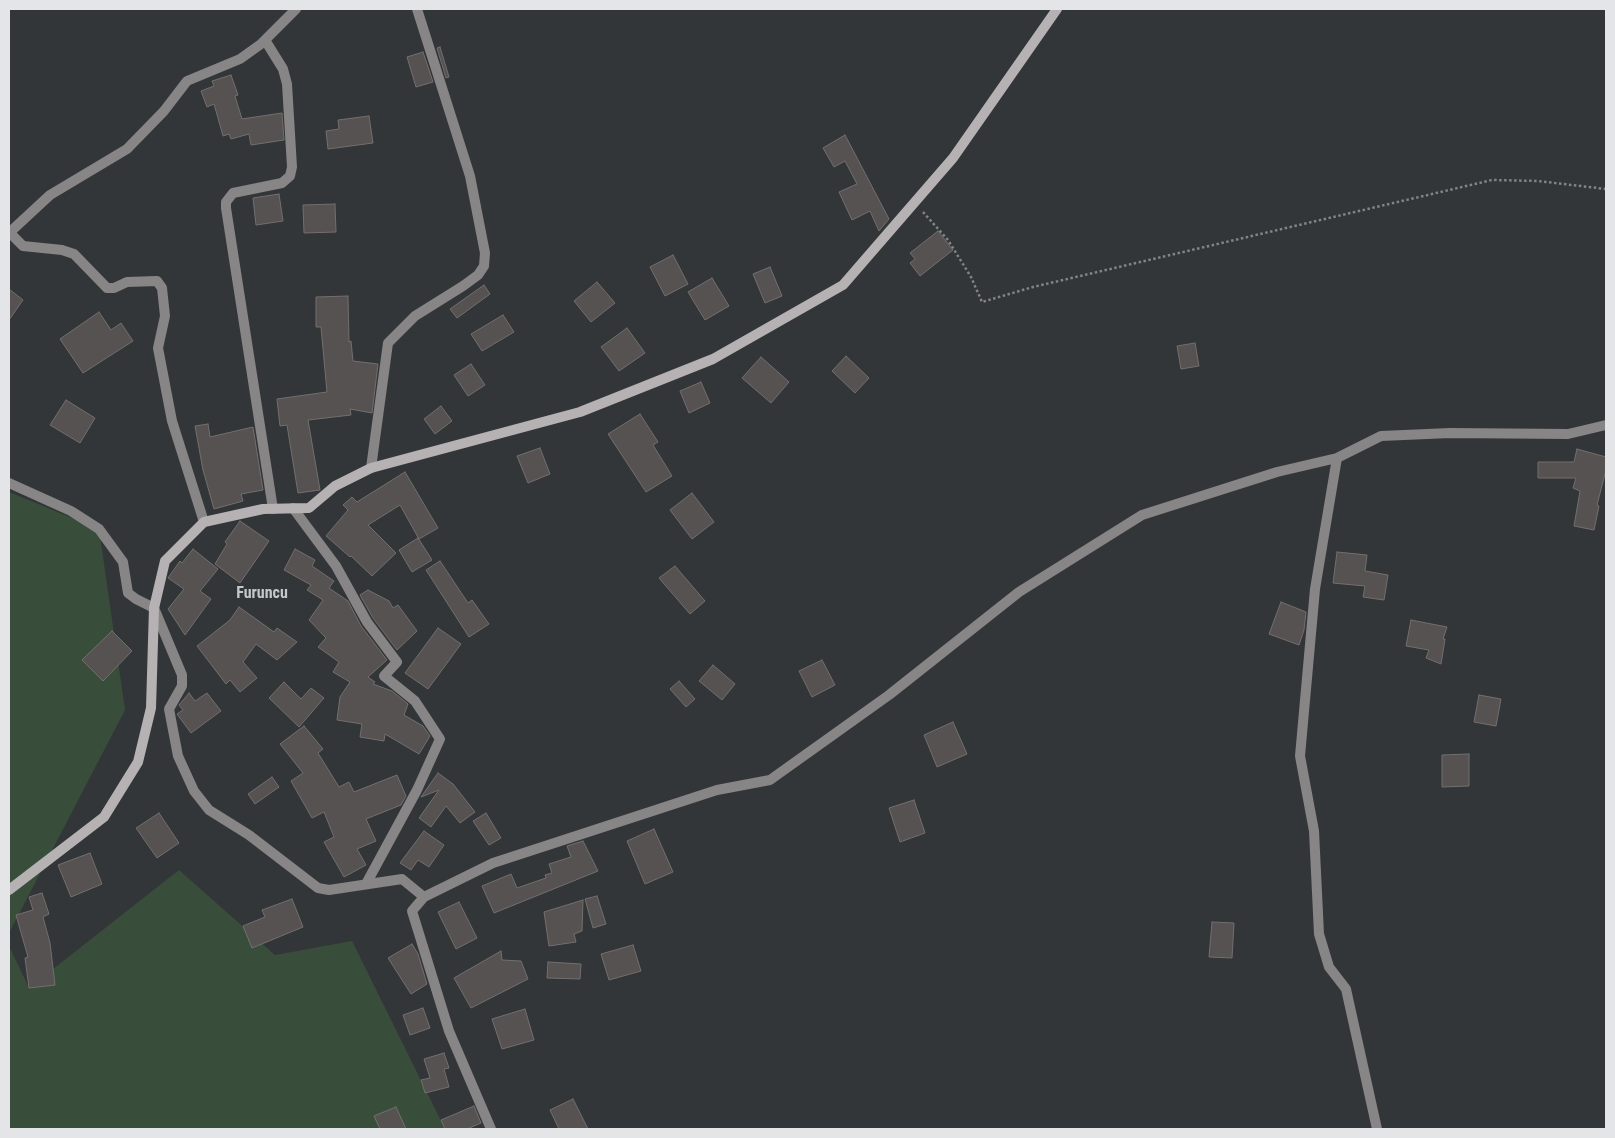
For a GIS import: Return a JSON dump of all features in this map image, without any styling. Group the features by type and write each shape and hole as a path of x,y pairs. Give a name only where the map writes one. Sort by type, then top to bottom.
{"street":[{"path":"204,522 172,421 158,348 165,316 162,288 157,281 127,282 114,288 107,288 74,254 62,250 23,246 9,233 50,195 127,149 164,111 186,81 240,59 265,40 296,9"},
{"path":"371,468 388,343 415,316 463,286 478,275 484,266 485,253 470,176 417,9"},
{"path":"9,890 104,816 138,762 151,708 154,608 165,561 204,522 273,509 310,508 335,486 371,468 580,412 713,359 843,285 953,158 1057,9"},
{"path":"265,40 283,69 287,84 292,167 290,176 282,183 233,193 226,202 226,208 273,509"},
{"path":"491,1129 449,1031 412,911 424,897 493,864 717,790 770,780 889,695 1018,592 1142,515 1277,472 1337,458 1381,436 1450,432 1568,434 1606,425"},
{"path":"1337,458 1314,589 1300,756 1314,831 1319,934 1329,967 1346,989 1377,1129"},
{"path":"9,484 71,511 98,529 124,562 128,592 154,608 182,675 182,686 169,709 178,756 194,791 209,810 249,834 318,888 328,890 402,879 424,897"},
{"path":"293,508 336,566 367,622 397,662 384,676 415,700 440,739 417,790 366,884"}],"path":[{"path":"914,202 948,240 971,277 982,302 1033,287 1492,180 1538,181 1606,189"}],"green space":[{"path":"9,492 99,529 125,710 9,933"},
{"path":"179,870 275,955 352,941 445,1129 9,1129 9,946 29,988"}],"building":[{"path":"440,47 449,77 446,78 437,48"},
{"path":"423,52 433,82 416,87 407,57"},
{"path":"231,75 238,95 235,96 242,119 282,113 284,140 251,145 249,134 231,139 229,134 223,136 214,104 207,107 201,91 214,86 212,81"},
{"path":"369,116 373,143 328,149 326,131 339,129 338,120"},
{"path":"845,135 889,219 879,231 870,211 852,220 839,192 857,184 845,161 834,167 823,148"},
{"path":"279,194 283,221 256,225 253,198"},
{"path":"335,204 336,232 304,233 303,205"},
{"path":"938,231 953,250 920,276 910,263 915,259 910,253"},
{"path":"673,255 688,284 665,296 650,267"},
{"path":"770,267 782,296 765,303 753,274"},
{"path":"712,278 729,306 705,320 688,292"},
{"path":"597,282 615,303 591,322 574,301"},
{"path":"484,285 490,294 457,318 450,309"},
{"path":"9,289 23,300 9,320"},
{"path":"348,296 349,342 351,341 353,361 378,364 372,413 350,409 351,415 308,420 320,490 298,493 287,425 280,426 277,399 327,392 321,327 316,327 316,297"},
{"path":"99,312 111,330 121,323 133,341 83,373 60,339"},
{"path":"503,315 514,332 482,351 471,334"},
{"path":"627,328 645,353 619,371 601,347"},
{"path":"1195,343 1199,366 1181,369 1177,346"},
{"path":"846,356 869,378 855,393 832,371"},
{"path":"761,357 789,382 771,403 742,378"},
{"path":"471,364 485,385 468,396 454,375"},
{"path":"701,382 710,403 689,413 680,391"},
{"path":"66,400 95,418 80,443 50,425"},
{"path":"441,406 452,421 435,434 424,419"},
{"path":"640,414 658,442 653,445 672,476 646,492 608,434"},
{"path":"208,424 210,437 253,427 263,490 241,494 243,501 214,509 203,470 195,426"},
{"path":"540,448 550,474 528,483 517,456"},
{"path":"1577,449 1606,457 1606,470 1597,505 1599,506 1594,530 1574,526 1580,491 1573,488 1576,478 1538,478 1538,462 1574,462"},
{"path":"405,472 438,528 419,539 400,505 368,525 396,553 372,576 326,536 348,510 343,505 352,497 357,502"},
{"path":"692,493 714,522 692,539 670,510"},
{"path":"240,521 269,541 240,583 215,564 227,544 225,542"},
{"path":"418,538 432,560 412,572 399,550"},
{"path":"193,549 218,569 200,591 211,599 185,635 168,609 184,589 168,578 180,561 182,563"},
{"path":"295,549 315,560 312,566 334,581 329,588 348,601 361,626 387,660 368,677 375,682 373,684 392,691 408,704 404,715 423,726 430,736 419,754 385,734 384,741 360,737 362,724 337,720 340,697 350,682 333,672 339,662 318,647 326,638 309,620 323,600 307,590 311,585 284,570"},
{"path":"1337,552 1367,555 1365,571 1388,575 1384,600 1363,597 1365,586 1333,583"},
{"path":"440,561 468,603 472,600 489,624 469,637 426,570"},
{"path":"675,566 705,601 690,614 659,578"},
{"path":"368,590 389,601 393,608 398,605 417,631 397,650 373,618 360,595"},
{"path":"1281,602 1306,612 1304,630 1299,645 1269,634"},
{"path":"239,607 274,632 277,628 297,642 277,660 256,644 243,662 257,678 240,692 230,680 226,684 197,646 230,620"},
{"path":"1411,620 1447,627 1443,639 1445,639 1441,664 1426,658 1429,650 1406,646"},
{"path":"438,628 461,644 428,689 405,673"},
{"path":"112,631 132,651 103,681 82,660"},
{"path":"822,660 835,685 812,697 799,671"},
{"path":"713,665 735,684 722,700 699,681"},
{"path":"679,681 695,699 686,707 670,689"},
{"path":"284,682 301,699 311,688 324,698 299,727 269,698"},
{"path":"189,693 195,701 207,693 221,711 191,733 177,714 183,710 179,705"},
{"path":"1479,695 1501,699 1496,726 1474,722"},
{"path":"953,722 967,754 937,767 924,735"},
{"path":"304,726 323,749 318,753 339,787 349,782 354,792 397,775 406,796 401,805 366,819 376,841 357,849 366,865 344,877 324,842 334,837 324,812 312,818 291,781 303,773 280,744"},
{"path":"1469,754 1469,786 1442,787 1442,755"},
{"path":"438,773 453,784 475,812 460,823 446,806 431,827 419,818 439,790 421,797"},
{"path":"272,777 279,787 255,804 248,794"},
{"path":"914,800 925,833 900,842 889,808"},
{"path":"159,813 179,843 157,858 136,828"},
{"path":"486,813 501,838 489,845 473,821"},
{"path":"654,829 673,872 645,884 627,841"},
{"path":"424,831 444,845 429,867 418,860 411,870 400,863"},
{"path":"583,841 598,871 494,913 482,886 511,874 517,888 546,878 545,875 552,873 549,864 571,857 567,846"},
{"path":"90,853 102,884 71,897 58,865"},
{"path":"42,893 49,914 43,917 50,943 55,985 29,988 25,958 28,957 16,915 33,910 29,897"},
{"path":"597,896 606,924 593,928 585,899"},
{"path":"292,899 303,927 252,948 243,926 265,917 262,910"},
{"path":"583,900 582,931 574,934 576,942 549,946 544,912"},
{"path":"459,902 477,938 456,949 438,912"},
{"path":"1212,922 1234,923 1232,958 1209,957"},
{"path":"412,944 418,954 427,984 411,994 388,958"},
{"path":"633,945 641,971 609,980 601,954"},
{"path":"501,951 502,960 521,961 528,979 471,1008 454,978"},
{"path":"548,962 581,964 580,979 547,978"},
{"path":"423,1008 430,1028 410,1035 403,1015"},
{"path":"525,1009 534,1040 502,1049 492,1019"},
{"path":"444,1053 449,1068 444,1069 449,1087 425,1093 421,1080 430,1078 424,1059"},
{"path":"573,1099 588,1129 559,1129 550,1110"},
{"path":"474,1106 481,1123 467,1129 445,1129 441,1120"},
{"path":"396,1107 406,1129 380,1129 374,1116"}],"district":[{"name":"Furuncu","path":"262,594"}]}
